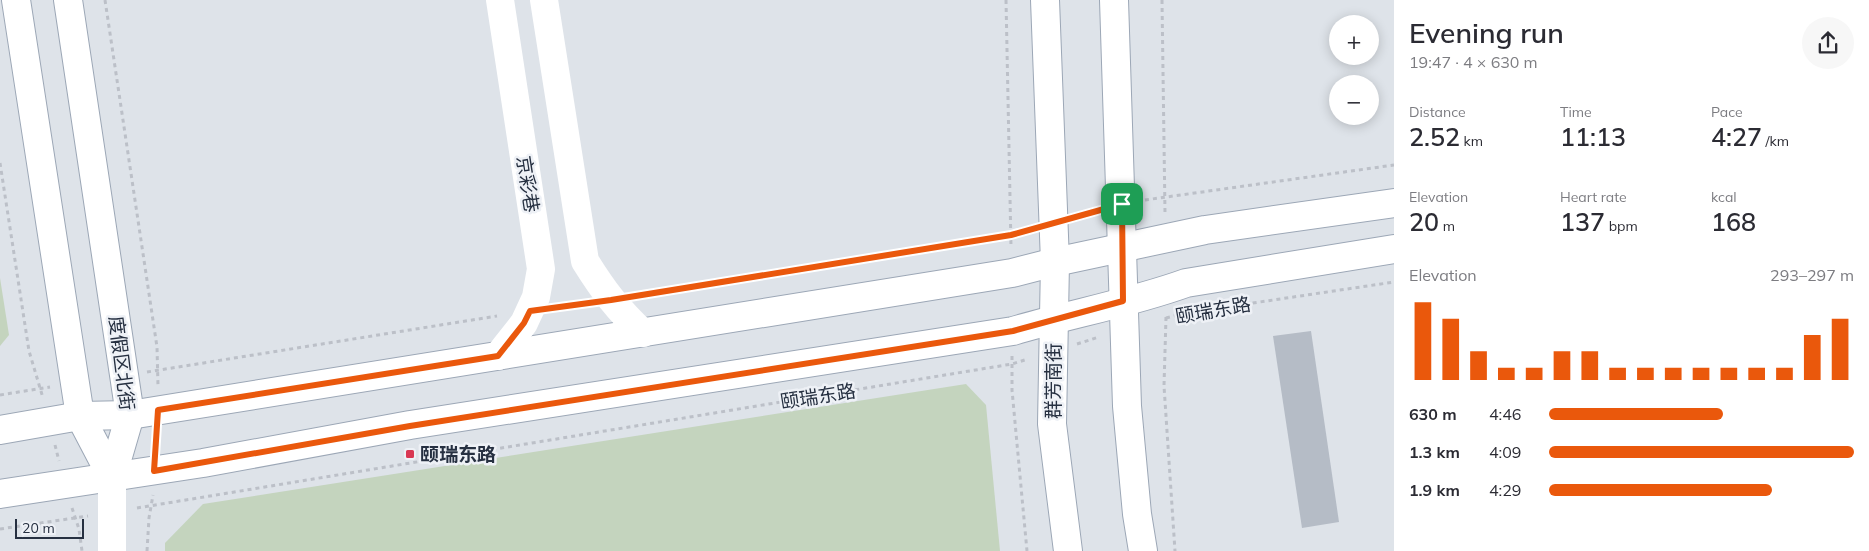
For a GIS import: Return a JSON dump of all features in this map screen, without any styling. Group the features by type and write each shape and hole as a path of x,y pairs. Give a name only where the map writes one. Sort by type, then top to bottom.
{"main road":[{"path":"16,0 80,416 112,477 112,551"},
{"name":"度假区北街","path":"68,0 130,415 112,477"},
{"name":"京彩巷","path":"498,356 524,323 530,311 536,297 541,269 500,0"},
{"path":"544,0 585,261 602,289 620,312 643,333"},
{"name":"群芳南街","path":"1045,0 1055,262 1052,424 1068,551"},
{"path":"1114,0 1127,406 1137,514 1143,551"},
{"path":"0,430 80,416 130,415 1012,273 1205,230 1394,203"},
{"name":"颐瑞东路","path":"0,494 154,471 419,424 1013,331 1186,283 1394,249"}],"path":[{"name":"度假区北街","path":"105,0 157,348 159,370 158,410"},
{"path":"0,163 29,351 75,518 82,551"},
{"path":"125,375 611,300 1011,235 1122,204 1394,165"},
{"name":"颐瑞东路","path":"0,529 152,506 1012,364 1186,313 1394,282"},
{"path":"0,395 75,383"},
{"path":"147,551 154,471"}],"green space":[{"path":"0,278 9,335 0,346"},
{"path":"966,384 986,405 1000,551 165,551 165,543 203,504"}],"building":[{"path":"1311,331 1339,522 1302,528 1273,336"}],"place":[{"name":"颐瑞东路","path":"410,454"}],"route":[{"path":"1122,204 1123,301 1013,331 410,426 154,471 158,410 498,356 524,323 530,311 611,300 1011,235 1122,204"}]}
